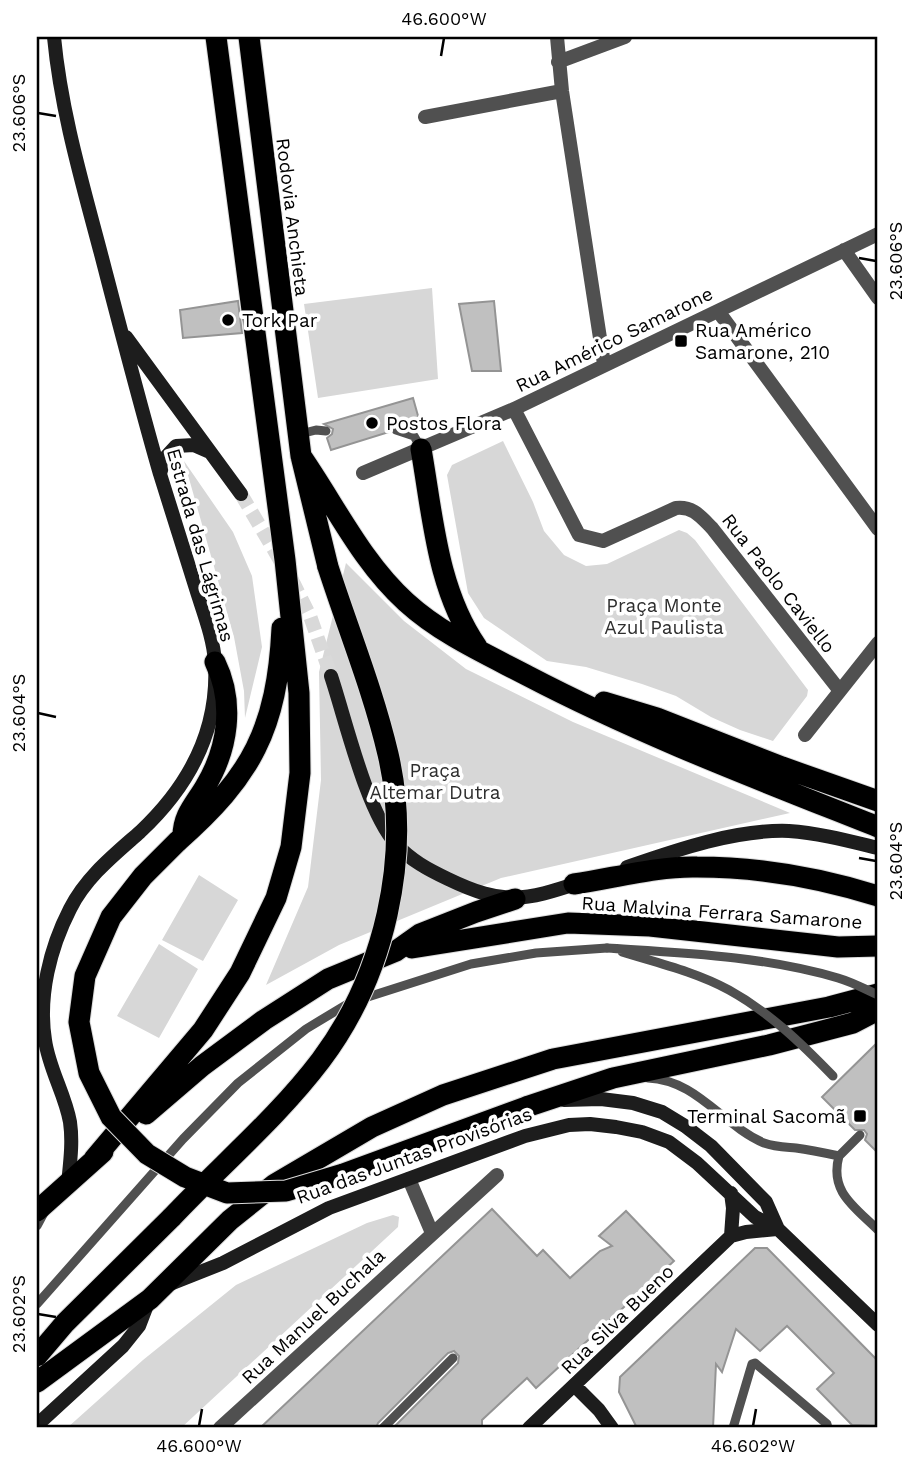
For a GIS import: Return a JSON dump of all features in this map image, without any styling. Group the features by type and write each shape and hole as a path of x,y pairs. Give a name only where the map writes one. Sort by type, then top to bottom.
{"highway":[{"path":"94,1159 203,1030 240,973 276,898 291,847 300,773 299,693 285,560 216,37"},
{"name":"Rodovia Anchieta","path":"37,1356 65,1322 276,1112 319,1062 344,1027 364,987 384,931 395,870 396,799 388,754 328,567 301,456 249,37"},
{"path":"421,449 445,582 464,628 480,652"},
{"path":"301,456 381,577 430,622 480,652 650,736 878,827"},
{"path":"285,560 281,648 276,687 266,726 251,761 214,808 143,876 111,916 85,976 79,1021 89,1073 111,1117 147,1154 185,1177 227,1193 286,1191 343,1174 613,1078 769,1045 853,1023 878,1010"},
{"path":"180,839 189,811 217,765 226,729 225,687 215,662"},
{"path":"560,692 614,704 657,718 878,801"},
{"path":"574,884 668,868 697,866 771,872 878,895"},
{"path":"52,1197 202,1066 264,1020 328,979 396,951 420,934 515,899"},
{"name":"Rua Malvina Ferrara Samarone","path":"396,951 568,923 650,926 838,947 878,946"},
{"path":"157,1292 230,1220 275,1184 372,1127 443,1095 553,1059 791,1015 878,994"},
{"name":"Rua das Juntas Provisórias","path":"37,1382 157,1292"}],"main road":[{"name":"Estrada das Lágrimas","path":"52,1197 71,1153 69,1119 53,1074 43,1023 49,961 70,909 82,888 164,808 191,771 202,748 213,706 215,662 204,612 160,474 76,158 60,84 54,37"},
{"path":"121,330 241,494"},
{"path":"160,474 164,459 176,446 194,445 211,453"},
{"path":"331,676 364,780 378,816 395,843 412,859 478,893 515,899 574,884 692,846 787,831 878,848"},
{"path":"534,1105 601,1099 633,1103 662,1112 685,1126 719,1154 766,1202 778,1229 878,1325"},
{"name":"Rua das Juntas Provisórias","path":"157,1292 223,1263 329,1208 525,1136 569,1125 590,1124 642,1132 669,1142 697,1163 755,1217 778,1229"},
{"path":"731,1194 731,1236 778,1229"},
{"name":"Rua Silva Bueno","path":"529,1428 731,1236"},
{"path":"37,1425 123,1346 139,1326 157,1292"},
{"path":"575,1386 599,1410 612,1428"}],"street":[{"path":"557,37 562,91 604,364"},
{"path":"558,62 625,37"},
{"path":"425,117 562,91"},
{"name":"Rua Américo Samarone","path":"363,473 514,408 878,234"},
{"path":"844,250 878,298"},
{"path":"718,311 878,529"},
{"name":"Rua Paolo Caviello","path":"514,408 579,535 603,541 676,508 695,512 712,528 840,691"},
{"path":"805,734 878,643"},
{"name":"Rua Manuel Buchala","path":"220,1428 497,1175"},
{"path":"409,1179 432,1233"}],"lane":[{"path":"298,435 316,430 326,431"},
{"path":"396,430 414,436 421,449"},
{"path":"37,1304 183,1139 238,1083 306,1029 349,1003 471,964 536,953 607,948 702,954 784,965 840,978 878,994"},
{"path":"607,948 686,972 729,990 767,1014 836,1079"},
{"path":"613,1078 671,1082 704,1099 742,1131 764,1143 839,1156"},
{"path":"860,1135 839,1156 835,1170 838,1185 846,1198 876,1228"},
{"path":"37,1226 52,1197"},
{"path":"383,1428 453,1358"},
{"path":"734,1428 752,1364 755,1363 827,1424 828,1428"}],"green space":[{"path":"432,288 438,379 318,398 304,304"},
{"name":"Praça Monte Azul Paulista","path":"503,441 544,531 564,555 586,566 607,564 679,530 695,540 808,690 807,696 773,741 711,717 676,696 586,667 547,661 484,618 468,593 447,475 452,465"},
{"path":"184,461 233,532 252,576 262,647 245,718 244,691 234,637"},
{"name":"Praça Altemar Dutra","path":"346,563 404,621 466,669 573,722 790,813 501,878 339,945 266,985 308,887 321,780 319,672"},
{"path":"199,875 238,900 203,961 162,940"},
{"path":"159,944 198,969 159,1038 117,1016"},
{"path":"393,1215 399,1217 398,1227 181,1428 67,1428 143,1360 236,1285 367,1223"}],"building":[{"path":"238,301 242,333 183,338 180,310"},
{"path":"494,301 501,371 472,371 459,304"},
{"name":"Postos Flora","path":"413,398 420,423 407,426 394,423 389,432 331,450 327,438 333,429 324,424"},
{"name":"Terminal Sacomã","path":"878,1042 878,1153 865,1140 867,1134 864,1130 855,1130 822,1097"},
{"path":"492,1209 537,1256 543,1250 570,1278 600,1251 612,1246 599,1236 626,1211 674,1261 536,1388 527,1378 482,1420 482,1428 393,1428 458,1363 459,1356 454,1351 448,1353 376,1428 260,1428"},
{"path":"755,1248 767,1248 878,1361 878,1426 852,1425 817,1389 834,1373 787,1326 760,1351 736,1329 722,1372 716,1364 713,1428 637,1428 619,1392 620,1377"}],"tunnel":[{"path":"241,494 281,562"},
{"path":"292,580 310,616 331,676"}],"place":[{"name":"Tork Par","path":"228,320"},
{"name":"Rua Américo Samarone, 210","path":"681,341"},
{"name":"Postos Flora","path":"372,423"},
{"name":"Terminal Sacomã","path":"860,1116"}]}
